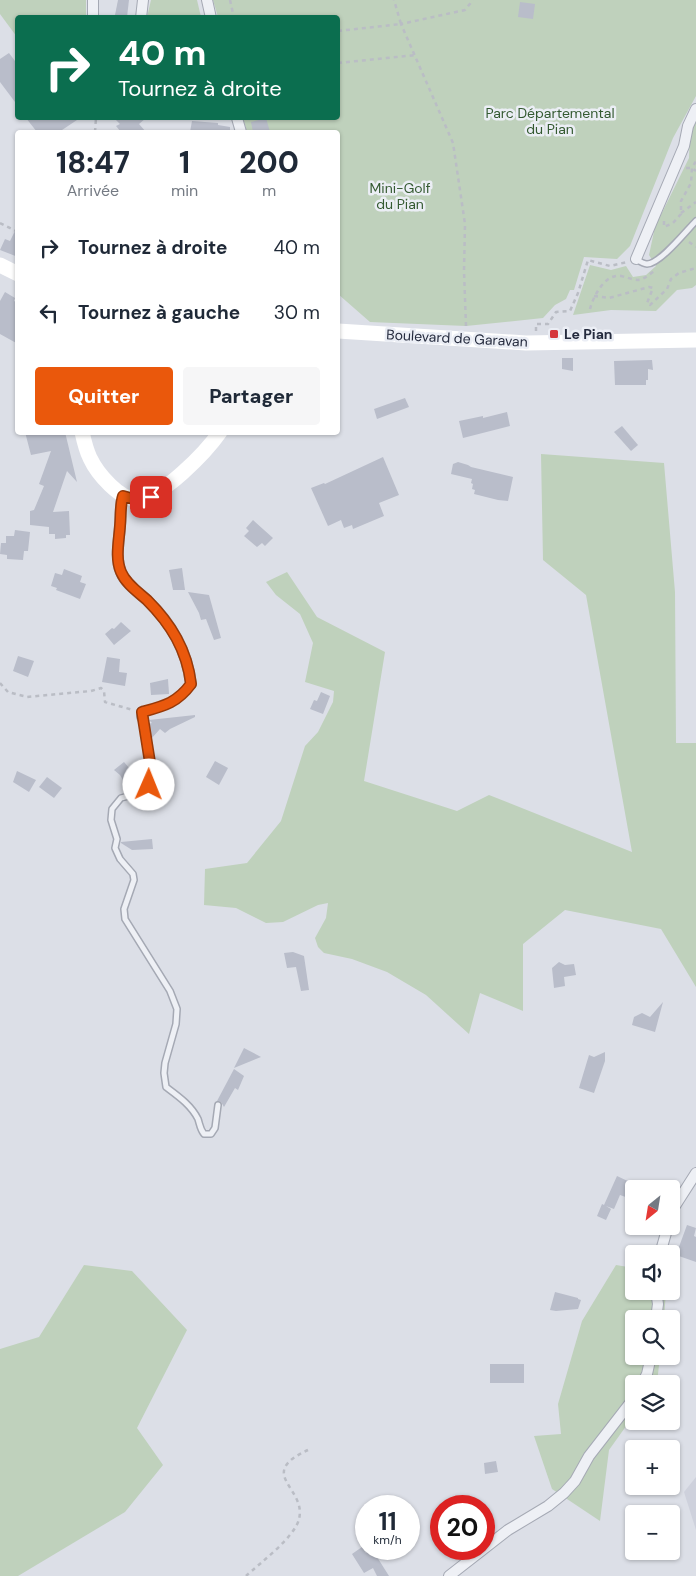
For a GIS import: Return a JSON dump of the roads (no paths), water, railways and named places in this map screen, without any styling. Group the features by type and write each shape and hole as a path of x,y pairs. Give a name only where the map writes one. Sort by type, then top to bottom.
{"street":[{"path":"92,15 93,0"},
{"path":"141,15 143,0"},
{"path":"207,0 210,15"},
{"path":"631,261 684,146 688,126 696,109"},
{"path":"0,265 15,272"},
{"name":"Boulevard de Garavan","path":"340,331 543,343 696,340"},
{"path":"83,435 90,459 97,472 123,496 137,500 151,497 163,490 213,443 218,435"},
{"path":"123,496 118,554 121,573 129,584 164,619 180,642 189,666 191,684"},
{"path":"680,1199 696,1173"},
{"path":"449,1576 508,1530 548,1506 564,1493 575,1482 589,1456 625,1410"}],"lane":[{"path":"631,261 647,264 653,262 670,250 696,221"},
{"path":"191,684 183,695 167,705 142,715 152,775 149,785 140,793 121,798 112,809 111,820 117,839 115,848 120,859 133,874 134,880 124,908 125,919 170,991 177,1009 176,1024 165,1062 166,1087 190,1107 198,1120 200,1130 204,1134 211,1134 215,1128 218,1104"}],"place":[{"name":"Le Pian","path":"554,334"}],"park label":[{"name":"Parc Départemental du Pian","path":"550,122"},
{"name":"Mini-Golf du Pian","path":"400,196"}]}
